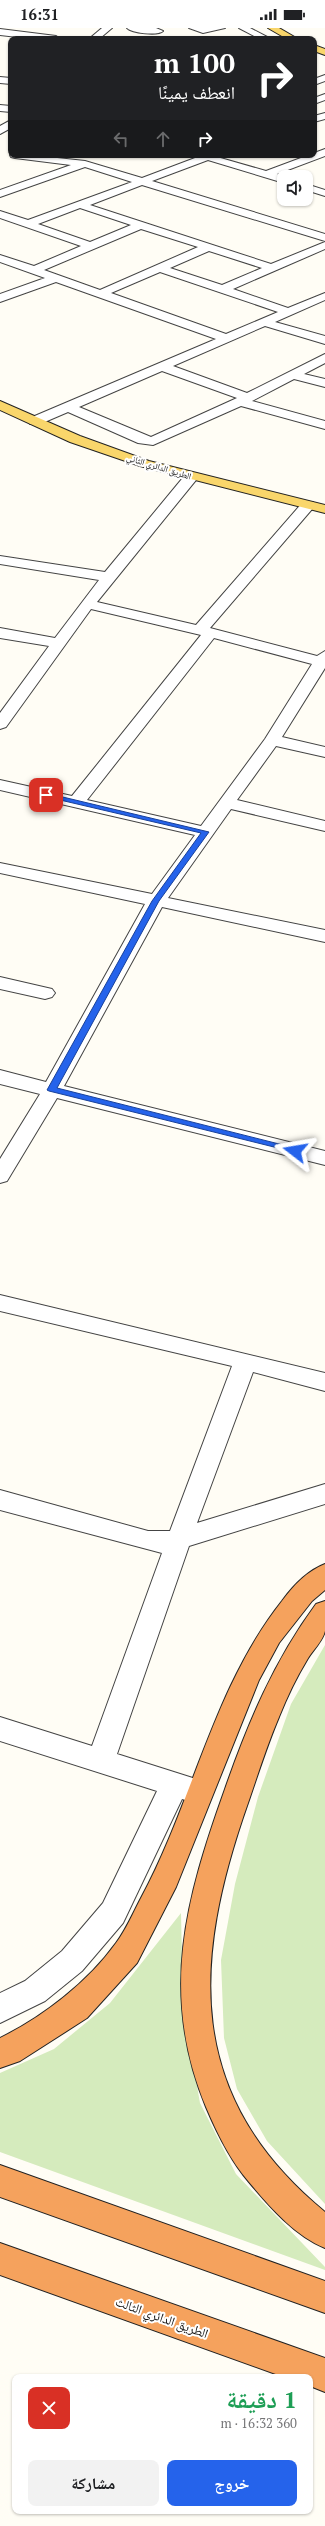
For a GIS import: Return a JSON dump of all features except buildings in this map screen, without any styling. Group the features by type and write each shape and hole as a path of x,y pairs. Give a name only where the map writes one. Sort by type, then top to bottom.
{"highway":[{"path":"0,2053 9,2050 76,2008 126,1953 162,1887 188,1789 247,1676 270,1635 304,1593 325,1575"},
{"path":"325,1612 304,1638 281,1679 258,1733 220,1840 204,1901 196,1968 199,2039 216,2096 249,2157 303,2216 325,2232"},
{"path":"0,2181 325,2297"},
{"name":"الطريق الدائري الثالث","path":"0,2259 325,2375"}],"main road":[{"path":"272,28 295,36"},
{"path":"288,28 297,36"},
{"name":"الطريق الدائري الثاني","path":"0,405 86,443 191,477 325,508"}],"street":[{"path":"97,36 108,28"},
{"path":"131,28 158,33"},
{"path":"192,28 204,30 221,28"},
{"path":"242,28 260,36"},
{"path":"2,34 24,36"},
{"path":"40,158 85,164 147,181 325,238"},
{"path":"0,194 100,158"},
{"path":"28,224 147,181 205,158"},
{"path":"216,158 277,178"},
{"path":"266,175 309,158"},
{"path":"313,189 325,193"},
{"path":"80,205 272,268"},
{"path":"0,214 90,246"},
{"path":"34,270 141,225"},
{"path":"221,290 325,245"},
{"path":"100,294 209,247"},
{"path":"0,258 228,339"},
{"path":"159,268 289,312"},
{"path":"0,298 56,278"},
{"path":"35,421 164,367 325,296"},
{"path":"266,323 325,340"},
{"path":"68,407 148,441 158,440 245,400 325,358"},
{"path":"164,367 245,400 325,425"},
{"path":"294,375 325,383"},
{"path":"0,724 87,604 191,477"},
{"path":"76,802 205,631 308,505"},
{"path":"0,560 109,577"},
{"path":"0,1176 52,1090 156,901 272,740 324,660 87,604"},
{"path":"0,633 58,643"},
{"path":"272,740 325,752"},
{"path":"0,785 205,832"},
{"path":"226,803 325,826"},
{"path":"0,868 325,936"},
{"path":"0,983 45,993"},
{"path":"0,1077 325,1158"},
{"path":"0,1303 246,1361 325,1382"},
{"path":"101,1760 179,1539 246,1361"},
{"path":"0,1500 148,1541 163,1543 325,1494"},
{"path":"0,1729 188,1789 113,1913 72,1961 35,1991 0,2008"}],"green space":[{"path":"325,1645 325,2204 267,2141 237,2089 224,2038 221,1960 235,1884 258,1797 291,1704"},
{"path":"181,1913 183,2007 200,2103 236,2174 325,2267 325,2270 0,2152 0,2073 54,2049 110,2003"}],"route":[{"path":"46,795 205,832 156,901 52,1090 295,1151"}]}
